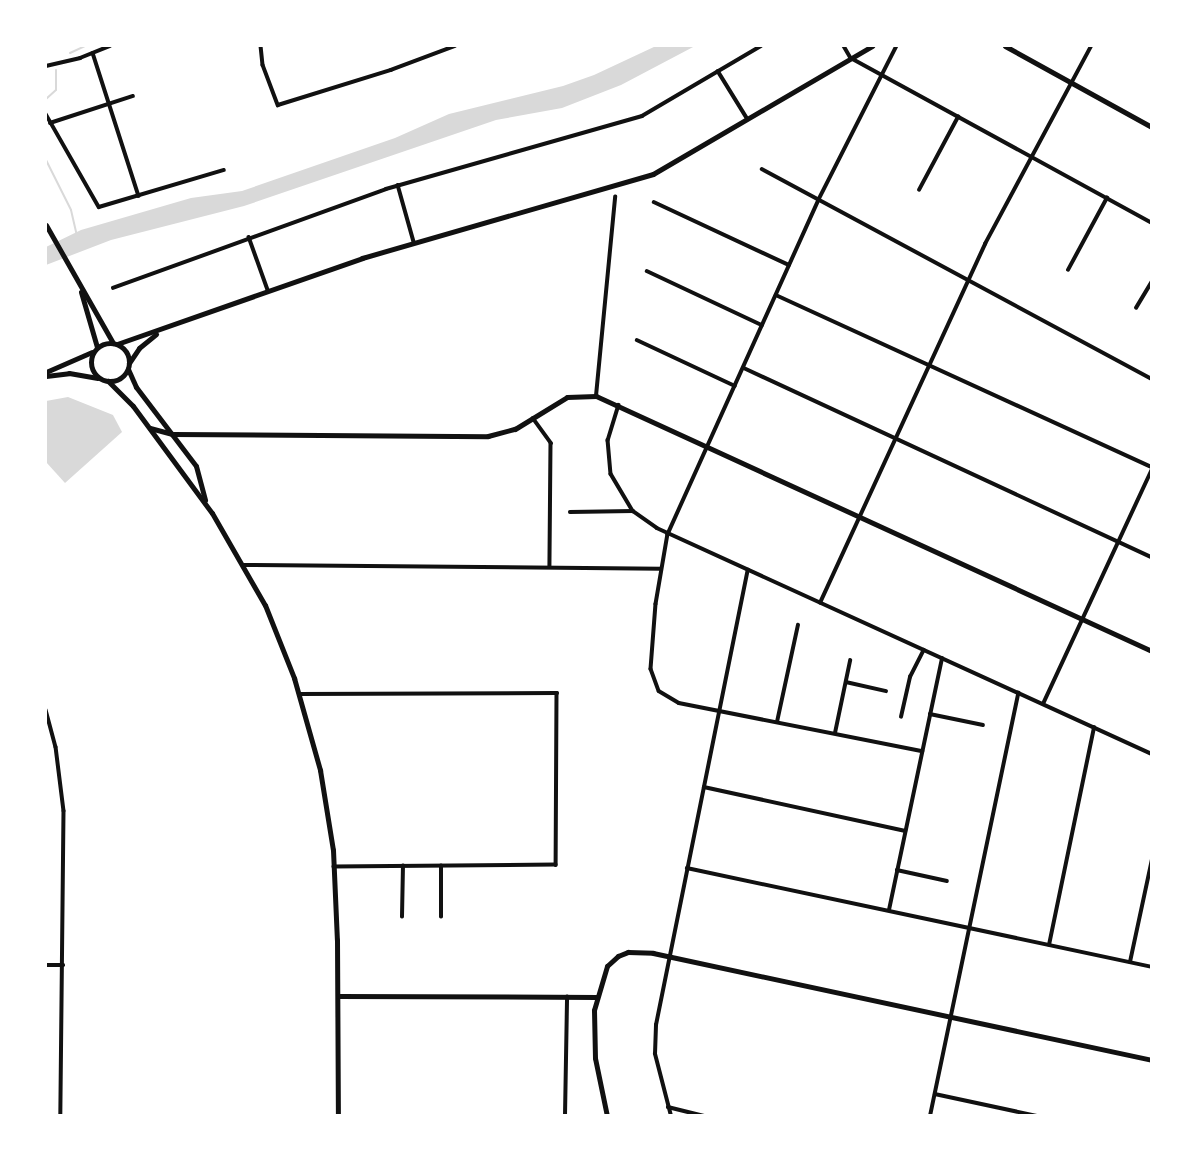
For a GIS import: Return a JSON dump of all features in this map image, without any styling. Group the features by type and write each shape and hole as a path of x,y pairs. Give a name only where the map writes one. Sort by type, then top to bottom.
{"street":[{"path":"46,66 93,53 107,46"},
{"path":"261,46 263,65 278,105 391,70 455,46"},
{"path":"113,288 398,185 627,122 651,111 761,46"},
{"path":"844,46 851,58 1152,223"},
{"path":"46,374 92,352 97,346 161,331 268,290 414,242 653,174 872,46"},
{"path":"897,46 819,200 668,534 661,569 651,658 652,678 659,691 671,699 922,751"},
{"path":"1005,46 1152,127"},
{"path":"820,603 968,280 1091,46"},
{"path":"93,53 139,197"},
{"path":"718,71 748,120"},
{"path":"50,123 133,96"},
{"path":"46,114 96,205 107,207 224,170"},
{"path":"919,190 958,117"},
{"path":"762,169 1152,379"},
{"path":"398,185 414,242"},
{"path":"596,396 615,197"},
{"path":"1068,270 1107,198"},
{"path":"654,202 789,265"},
{"path":"46,225 115,343 126,352 128,367 136,387 196,466 206,503"},
{"path":"249,237 268,290"},
{"path":"647,271 762,325"},
{"path":"1136,308 1152,281"},
{"path":"78,282 97,346"},
{"path":"776,295 1152,468 1043,704"},
{"path":"46,374 69,373 108,381 120,379 139,348 161,331"},
{"path":"637,340 735,386"},
{"path":"92,352 91,369 98,378"},
{"path":"743,368 1152,557"},
{"path":"108,381 150,428 206,503 244,565 273,621 299,694 325,789 334,867 338,1115"},
{"path":"150,428 173,434 488,436 506,433 567,397 596,396 619,404 1152,651"},
{"path":"619,404 608,440 609,464 615,483 633,510 668,534 1152,754"},
{"path":"533,418 551,443 550,566"},
{"path":"570,512 633,510"},
{"path":"244,565 661,569"},
{"path":"671,1115 654,1044 668,957 748,570"},
{"path":"777,722 798,625"},
{"path":"901,717 910,677 924,650"},
{"path":"888,911 942,659"},
{"path":"835,733 850,661"},
{"path":"845,682 886,691"},
{"path":"299,694 556,693 556,865 334,867"},
{"path":"930,1115 1018,693"},
{"path":"46,710 57,747 63,790 61,1115"},
{"path":"930,714 983,725"},
{"path":"1049,945 1094,728"},
{"path":"704,787 905,831"},
{"path":"1130,962 1152,859"},
{"path":"402,918 403,866"},
{"path":"440,917 442,866"},
{"path":"687,868 1152,967"},
{"path":"897,870 947,881"},
{"path":"607,1115 594,1058 593,1020 607,966 623,953 640,952 668,957 1152,1060"},
{"path":"46,965 63,965"},
{"path":"338,996 597,997"},
{"path":"565,1115 567,997"},
{"path":"935,1094 1038,1115"},
{"path":"668,1107 704,1115"}],"shaded area":[{"path":"656,46 695,46 621,85 562,108 496,120 244,206 111,240 46,265 46,247 81,230 191,198 242,191 395,138 449,114 563,86 594,75"},
{"path":"68,397 113,415 122,432 65,483 46,462 46,401"}],"waterway":[{"path":"70,53 85,46"},
{"path":"46,99 56,90 56,70"},
{"path":"46,160 71,210 76,232"}]}
